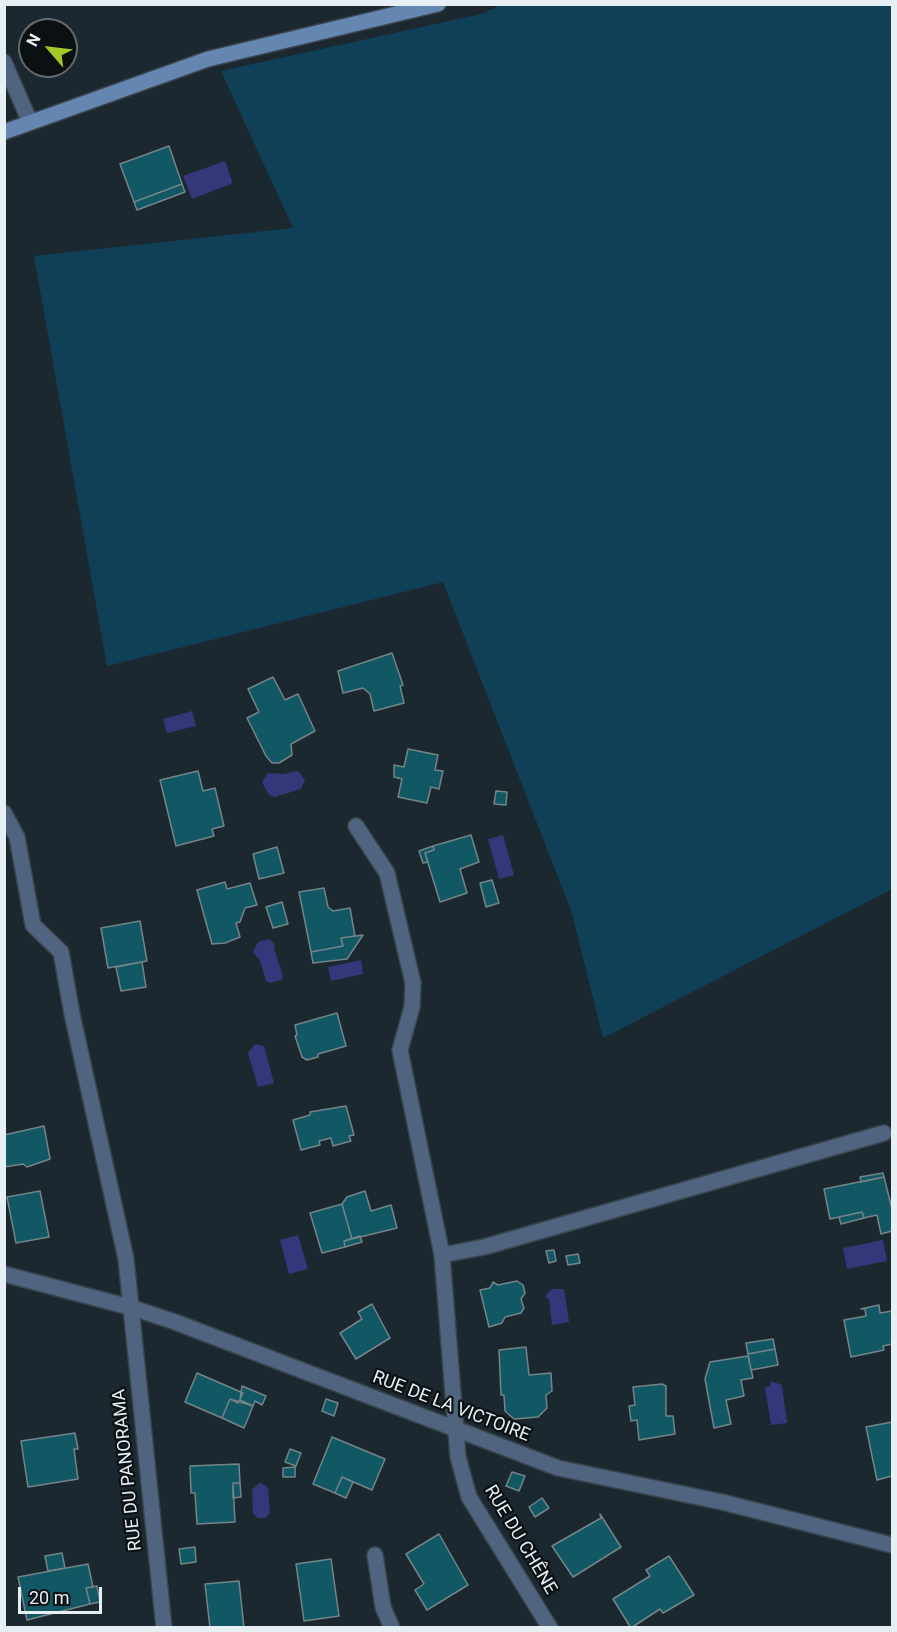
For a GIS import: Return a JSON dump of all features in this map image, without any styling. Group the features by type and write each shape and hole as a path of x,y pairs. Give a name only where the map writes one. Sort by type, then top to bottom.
{"main road":[{"path":"4,132 208,59 438,4"}],"street":[{"path":"4,62 30,122"},
{"name":"RUE DU PANORAMA","path":"4,813 17,837 33,925 61,952 72,1014 126,1259 133,1308 164,1628"},
{"name":"RUE DU CHÊNE","path":"356,826 387,873 413,983 412,1007 400,1050 442,1255 458,1457 469,1497 550,1628"},
{"path":"442,1255 484,1247 884,1133"},
{"name":"RUE DE LA VICTOIRE","path":"4,1274 133,1308 558,1468 722,1502 892,1545"},
{"path":"375,1555 383,1606 393,1628"}],"shaded area":[{"path":"503,4 892,5 892,889 603,1038 572,913 443,582 107,666 34,256 293,228 221,71 481,14"},
{"path":"225,161 231,184 192,199 183,176"},
{"path":"192,711 196,726 167,733 163,719"},
{"path":"298,771 305,780 301,789 275,797 269,795 262,782 268,773 283,774"},
{"path":"503,835 514,875 499,879 488,839"},
{"path":"269,939 275,944 274,948 283,976 281,980 270,983 266,981 260,961 253,952 258,942"},
{"path":"361,960 363,974 331,981 328,967"},
{"path":"255,1044 264,1046 274,1083 258,1087 248,1053"},
{"path":"298,1235 308,1269 289,1274 280,1240"},
{"path":"883,1240 887,1261 847,1269 843,1248"},
{"path":"552,1289 564,1289 569,1322 552,1325 549,1300 545,1296"},
{"path":"771,1381 782,1385 787,1423 771,1425 765,1387 770,1386"},
{"path":"260,1482 268,1488 270,1513 266,1518 258,1518 253,1514 252,1490"}],"building":[{"path":"169,146 182,184 134,202 120,164"},
{"path":"182,184 185,192 137,210 134,202"},
{"path":"392,653 403,685 400,686 404,703 374,711 370,694 363,688 343,693 338,671"},
{"path":"273,677 285,700 298,694 315,731 291,744 292,755 279,763 272,763 266,756 247,718 259,712 248,689"},
{"path":"408,749 438,755 435,770 443,771 439,789 431,787 427,803 398,797 402,779 394,777 394,765 404,767"},
{"path":"198,771 203,791 215,788 224,826 212,829 214,836 176,846 160,780"},
{"path":"496,791 507,792 506,805 494,804"},
{"path":"471,835 479,862 460,869 467,893 440,902 425,853 434,850 433,846"},
{"path":"433,846 434,850 425,853 428,862 423,863 419,851"},
{"path":"277,847 284,873 259,879 253,854"},
{"path":"492,880 499,903 486,907 480,883"},
{"path":"225,882 227,889 250,883 257,905 245,908 240,922 236,923 240,937 225,943 212,944 197,890"},
{"path":"324,888 328,907 333,911 350,908 355,936 341,938 343,946 311,952 299,892"},
{"path":"282,902 288,924 273,928 266,907"},
{"path":"140,921 147,961 108,968 101,928"},
{"path":"363,935 347,959 313,963 311,952 343,946 341,938"},
{"path":"142,962 146,987 121,991 116,967"},
{"path":"337,1013 346,1046 318,1054 318,1057 307,1060 302,1057 295,1036 297,1035 295,1025"},
{"path":"346,1106 354,1135 349,1136 351,1141 333,1146 331,1138 319,1141 320,1145 301,1150 293,1120 310,1115 310,1112"},
{"path":"44,1126 50,1159 27,1167 23,1164 4,1167 4,1135"},
{"path":"883,1173 884,1177 861,1182 860,1177"},
{"path":"884,1177 892,1209 892,1231 881,1234 877,1215 864,1218 862,1212 830,1219 824,1189"},
{"path":"40,1191 49,1237 16,1243 7,1197"},
{"path":"365,1191 371,1211 391,1205 397,1228 352,1239 342,1204 347,1197"},
{"path":"342,1204 352,1239 344,1241 345,1247 322,1253 310,1213"},
{"path":"862,1212 864,1218 841,1224 839,1217"},
{"path":"360,1236 362,1242 345,1247 344,1241"},
{"path":"554,1250 556,1261 549,1263 546,1251"},
{"path":"578,1254 580,1263 568,1265 566,1256"},
{"path":"517,1281 523,1285 525,1293 521,1299 524,1308 521,1313 505,1317 502,1323 489,1327 480,1290 490,1288 493,1282 498,1285"},
{"path":"372,1304 390,1338 356,1359 340,1333 362,1319 358,1312"},
{"path":"879,1305 880,1313 892,1311 892,1344 883,1346 884,1350 851,1357 844,1320 866,1316 865,1309 861,1309"},
{"path":"773,1339 775,1349 748,1354 746,1343"},
{"path":"526,1347 529,1375 551,1373 552,1391 546,1395 547,1408 538,1417 514,1419 505,1411 504,1395 501,1395 499,1350"},
{"path":"775,1349 778,1365 751,1370 748,1354"},
{"path":"748,1356 753,1378 741,1380 744,1396 726,1400 731,1424 714,1428 705,1379 710,1362"},
{"path":"197,1373 243,1393 238,1403 230,1399 222,1418 185,1402"},
{"path":"662,1384 666,1386 666,1416 673,1416 675,1434 639,1440 637,1420 631,1421 629,1406 635,1405 633,1387"},
{"path":"242,1386 266,1396 262,1405 255,1401 253,1406 240,1400"},
{"path":"230,1399 253,1406 244,1428 222,1418"},
{"path":"326,1399 338,1403 334,1416 322,1411"},
{"path":"892,1422 892,1476 877,1480 866,1427"},
{"path":"75,1433 78,1449 74,1449 78,1479 28,1487 21,1441"},
{"path":"332,1437 385,1459 372,1490 342,1477 335,1493 313,1484"},
{"path":"290,1449 301,1453 296,1466 285,1462"},
{"path":"239,1464 240,1483 233,1483 235,1522 197,1524 195,1493 191,1493 190,1466"},
{"path":"295,1467 295,1477 283,1477 283,1468"},
{"path":"512,1472 525,1476 519,1491 506,1486"},
{"path":"342,1477 353,1482 346,1498 335,1493"},
{"path":"233,1483 240,1483 241,1497 233,1498"},
{"path":"542,1498 549,1508 535,1517 529,1507"},
{"path":"600,1514 621,1547 573,1577 552,1546 601,1518"},
{"path":"439,1534 468,1585 427,1610 415,1590 424,1584 406,1554"},
{"path":"195,1547 196,1562 181,1564 179,1549"},
{"path":"62,1553 65,1568 48,1571 45,1556"},
{"path":"669,1556 694,1595 663,1613 660,1609 631,1628 613,1599 650,1576 646,1570"},
{"path":"331,1559 339,1616 304,1621 296,1564"},
{"path":"88,1564 93,1587 86,1588 90,1604 27,1620 18,1577"},
{"path":"239,1581 244,1628 210,1628 205,1584"},
{"path":"97,1586 100,1602 90,1604 86,1588"}]}
